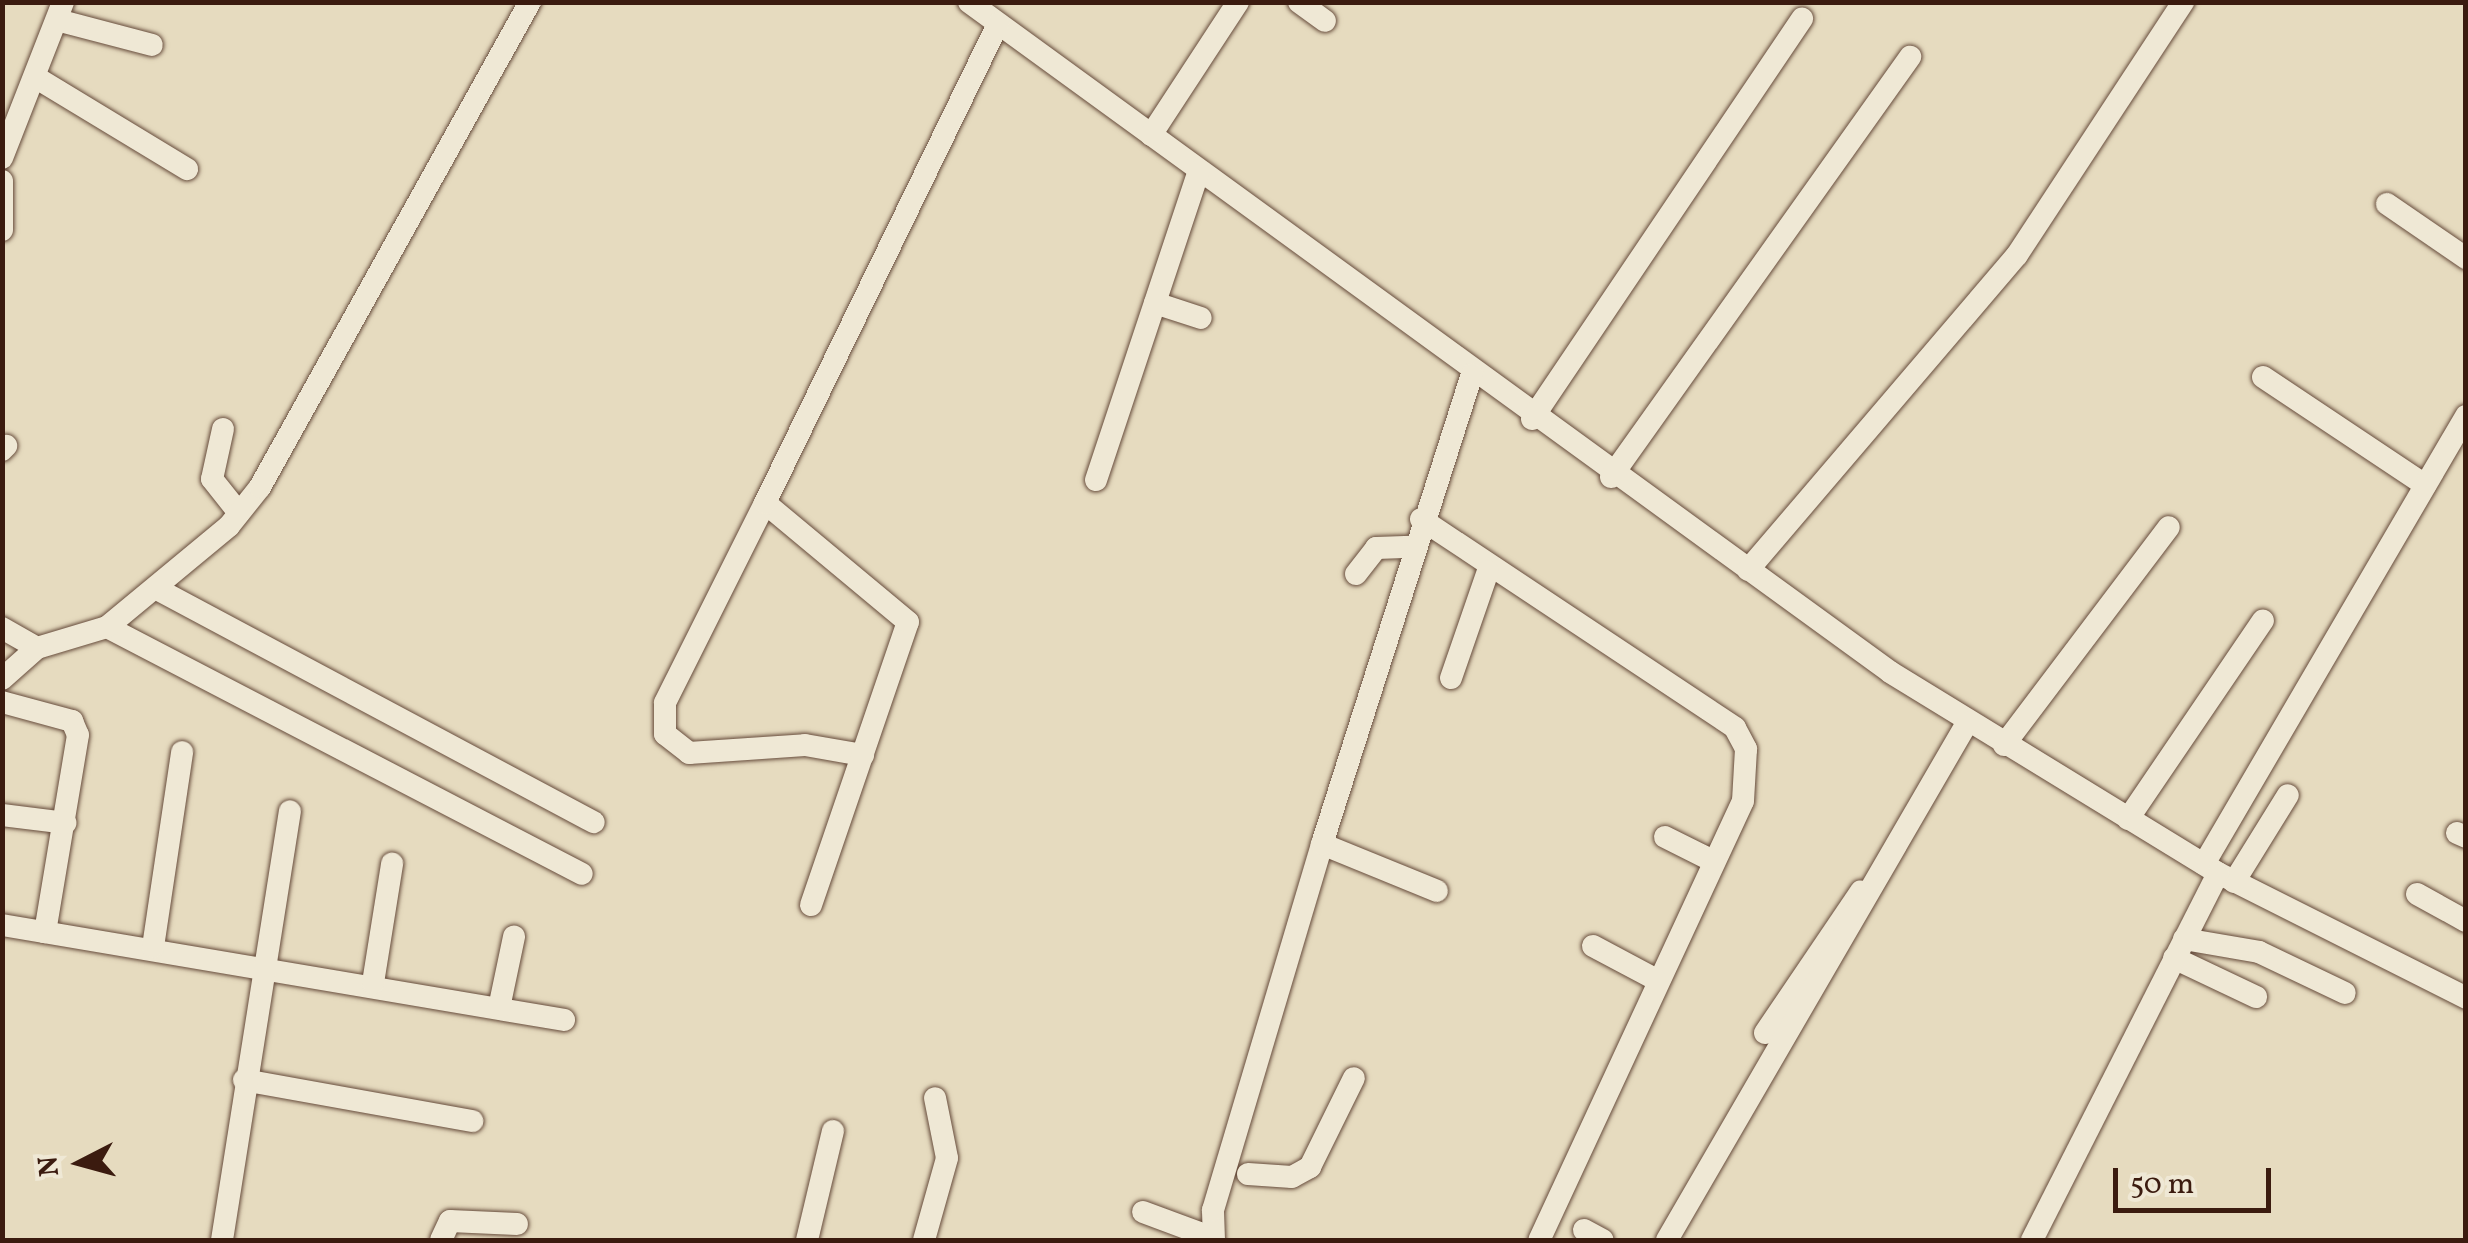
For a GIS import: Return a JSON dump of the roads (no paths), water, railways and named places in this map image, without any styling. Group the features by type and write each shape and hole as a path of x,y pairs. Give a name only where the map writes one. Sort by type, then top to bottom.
{"street":[{"path":"2,679 36,648 107,626 157,589 239,513 530,2"},
{"path":"969,2 1611,477 1966,723 2219,873 2466,998"},
{"path":"1151,135 1238,2"},
{"path":"1299,2 1326,22"},
{"path":"1748,570 2016,255 2182,2"},
{"path":"2,158 40,80 60,11 152,45"},
{"path":"1532,419 1802,19"},
{"path":"863,755 805,744 689,753 665,734 665,703 998,24"},
{"path":"1611,477 1910,57"},
{"path":"40,80 187,169"},
{"path":"1096,480 1199,172"},
{"path":"2,182 2,230"},
{"path":"2387,204 2466,258"},
{"path":"1156,303 1201,318"},
{"path":"1143,1212 1213,1239 1237,1169 1322,844 1412,547 1472,374"},
{"path":"2263,377 2425,485"},
{"path":"2032,1240 2179,948 2425,485 2466,416"},
{"path":"223,430 212,479 239,513"},
{"path":"765,504 908,622 811,905"},
{"path":"1421,519 1488,571 1735,728 1746,749 1744,800 1655,979 1539,1240"},
{"path":"2004,745 2169,527"},
{"path":"1356,574 1376,548 1412,547"},
{"path":"1452,678 1488,571"},
{"path":"157,589 594,822"},
{"path":"2128,819 2263,620"},
{"path":"107,626 582,874"},
{"path":"2,628 36,648"},
{"path":"2,702 77,726 66,823 45,932"},
{"path":"1765,1034 1897,838 1966,723"},
{"path":"154,947 182,752"},
{"path":"2219,873 2288,795"},
{"path":"222,1240 244,1080 290,812"},
{"path":"2,815 66,823"},
{"path":"1665,838 1713,861"},
{"path":"1667,1240 1883,881 1897,838"},
{"path":"1322,844 1437,891"},
{"path":"374,983 392,864"},
{"path":"2416,894 2466,921"},
{"path":"2,925 374,983 564,1020"},
{"path":"499,1008 514,938"},
{"path":"1593,946 1655,979"},
{"path":"2179,948 2258,952 2346,993"},
{"path":"2179,948 2256,996"},
{"path":"1237,1169 1292,1177 1310,1167 1354,1078"},
{"path":"244,1080 472,1120"},
{"path":"924,1240 947,1158 934,1098"},
{"path":"807,1240 833,1131"},
{"path":"441,1240 450,1222 516,1224"}]}
